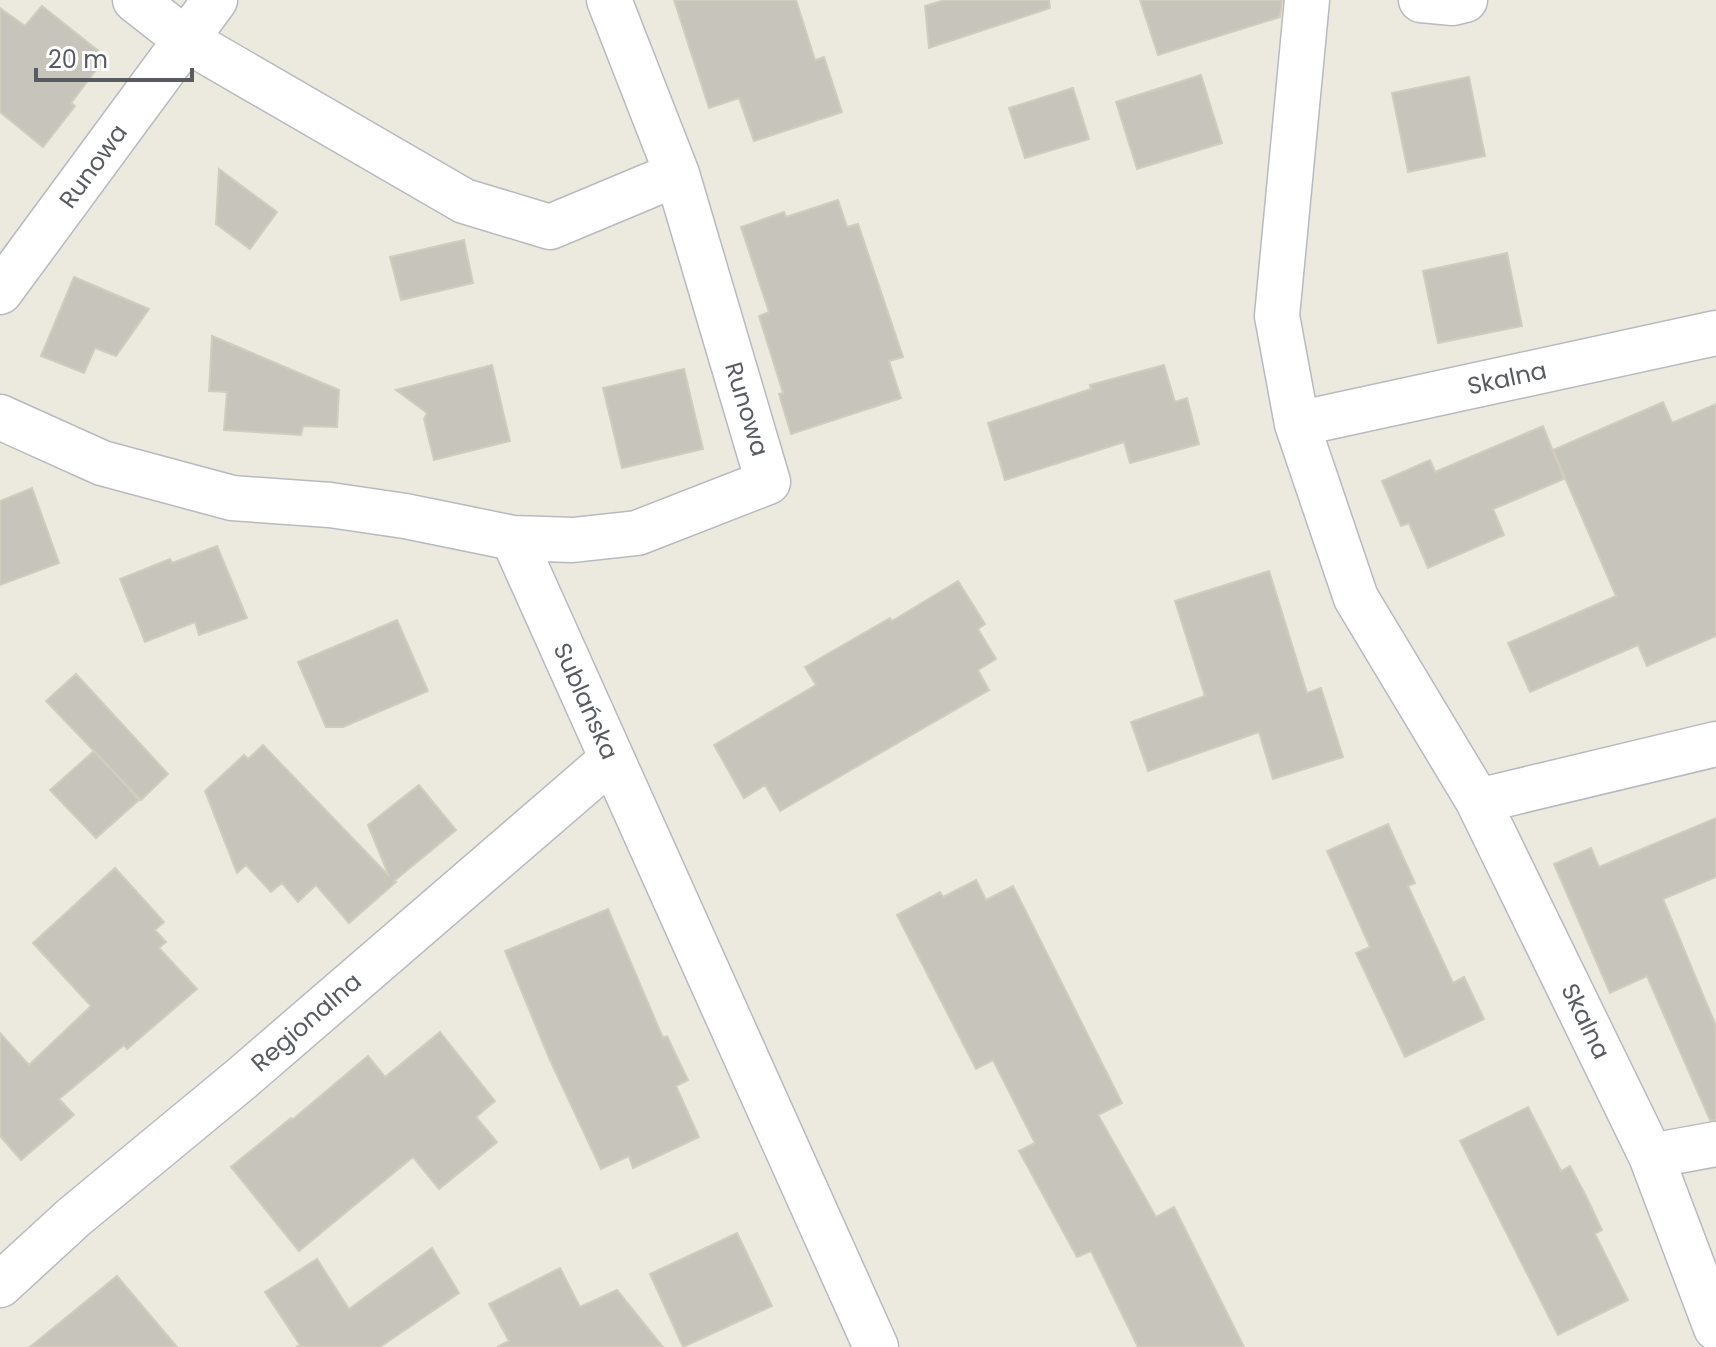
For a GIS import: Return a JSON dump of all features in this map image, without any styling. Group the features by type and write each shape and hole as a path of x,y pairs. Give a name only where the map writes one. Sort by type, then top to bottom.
{"street":[{"path":"135,0 186,40 464,201 550,227 677,174"},
{"name":"Runowa","path":"0,292 215,0"},
{"name":"Runowa","path":"513,538 573,540 637,533 768,482 677,174 609,0"},
{"path":"1421,0 1453,3 1465,0"},
{"name":"Skalna","path":"1307,14 1277,316 1297,424 1356,598 1478,801 1651,1156 1716,1328"},
{"name":"Skalna","path":"1297,424 1716,333"},
{"path":"0,417 102,463 232,498 330,505 405,516 513,538"},
{"name":"Sublańska","path":"513,538 874,1347"},
{"path":"1478,801 1716,744"},
{"name":"Regionalna","path":"0,1285 74,1217 241,1079 612,759"},
{"path":"1651,1156 1716,1144"}],"building":[{"path":"674,0 796,0 815,60 824,57 842,112 754,141 739,98 709,108"},
{"path":"945,0 1049,0 1050,8 929,48 925,6"},
{"path":"1140,0 1282,0 1280,17 1158,55"},
{"path":"42,6 106,57 71,103 75,106 43,147 0,112 0,8 25,26"},
{"path":"1201,75 1222,143 1137,169 1116,102"},
{"path":"1469,77 1485,156 1408,172 1392,93"},
{"path":"1073,88 1089,139 1025,158 1009,108"},
{"path":"219,169 277,212 250,249 216,224"},
{"path":"838,200 847,227 858,224 903,357 889,361 901,398 791,434 779,394 783,393 759,316 769,312 741,227 784,212 786,217"},
{"path":"464,240 473,283 401,300 390,257"},
{"path":"1507,253 1522,326 1438,343 1423,271"},
{"path":"74,277 149,309 116,356 95,348 84,373 41,356"},
{"path":"212,336 339,390 337,427 303,426 301,435 224,430 227,392 209,391"},
{"path":"492,365 510,441 434,460 424,419 427,413 396,390"},
{"path":"1164,365 1175,402 1187,398 1199,444 1130,463 1124,442 1005,480 988,423 1091,389 1090,385"},
{"path":"684,369 703,449 622,468 603,388"},
{"path":"1663,402 1672,423 1716,404 1716,636 1647,666 1638,645 1530,692 1508,643 1616,596 1553,450"},
{"path":"1543,426 1564,479 1493,509 1504,535 1428,568 1409,523 1401,526 1382,481 1430,460 1435,472"},
{"path":"32,488 59,563 0,585 0,501"},
{"path":"217,546 247,618 199,635 195,622 145,642 120,579 170,559 172,563"},
{"path":"1269,571 1307,693 1321,688 1343,757 1273,779 1259,732 1148,771 1131,722 1205,696 1175,601"},
{"path":"958,581 985,624 978,629 996,659 978,670 989,690 780,811 765,785 744,798 714,745 816,685 805,667 890,618 892,621"},
{"path":"397,620 428,691 343,727 326,727 298,662"},
{"path":"76,674 168,774 141,800 46,701"},
{"path":"263,745 389,876 368,825 419,785 456,830 349,923 316,885 298,902 282,883 271,892 246,865 237,873 205,791 244,755 248,759"},
{"path":"94,751 139,800 96,838 50,790"},
{"path":"1716,818 1716,877 1663,899 1716,1026 1716,1120 1710,1120 1647,976 1610,993 1554,864 1591,848 1599,867"},
{"path":"1388,824 1415,883 1408,886 1453,983 1464,977 1484,1019 1405,1057 1356,953 1370,947 1327,851"},
{"path":"115,868 164,922 155,930 166,942 159,948 197,989 127,1049 124,1045 59,1099 74,1115 21,1160 0,1136 0,1033 29,1065 91,1006 33,943"},
{"path":"976,880 986,900 1013,886 1122,1103 1098,1115 1156,1217 1174,1207 1244,1347 1138,1347 1091,1251 1077,1257 1019,1151 1035,1143 993,1060 976,1069 897,915 940,892 943,897"},
{"path":"608,909 663,1038 667,1036 688,1080 676,1086 699,1137 633,1168 629,1156 601,1169 549,1058 505,951"},
{"path":"440,1032 495,1101 476,1117 497,1142 439,1189 413,1157 299,1251 231,1167 368,1056 385,1077"},
{"path":"1528,1107 1561,1171 1570,1166 1587,1198 1602,1230 1595,1234 1628,1300 1558,1335 1460,1141"},
{"path":"737,1233 772,1306 683,1347 650,1274"},
{"path":"432,1248 459,1293 380,1347 296,1347 300,1345 265,1292 317,1259 349,1309"},
{"path":"560,1268 580,1307 617,1290 663,1347 497,1347 509,1341 489,1304"},
{"path":"117,1276 177,1347 30,1347"}]}
